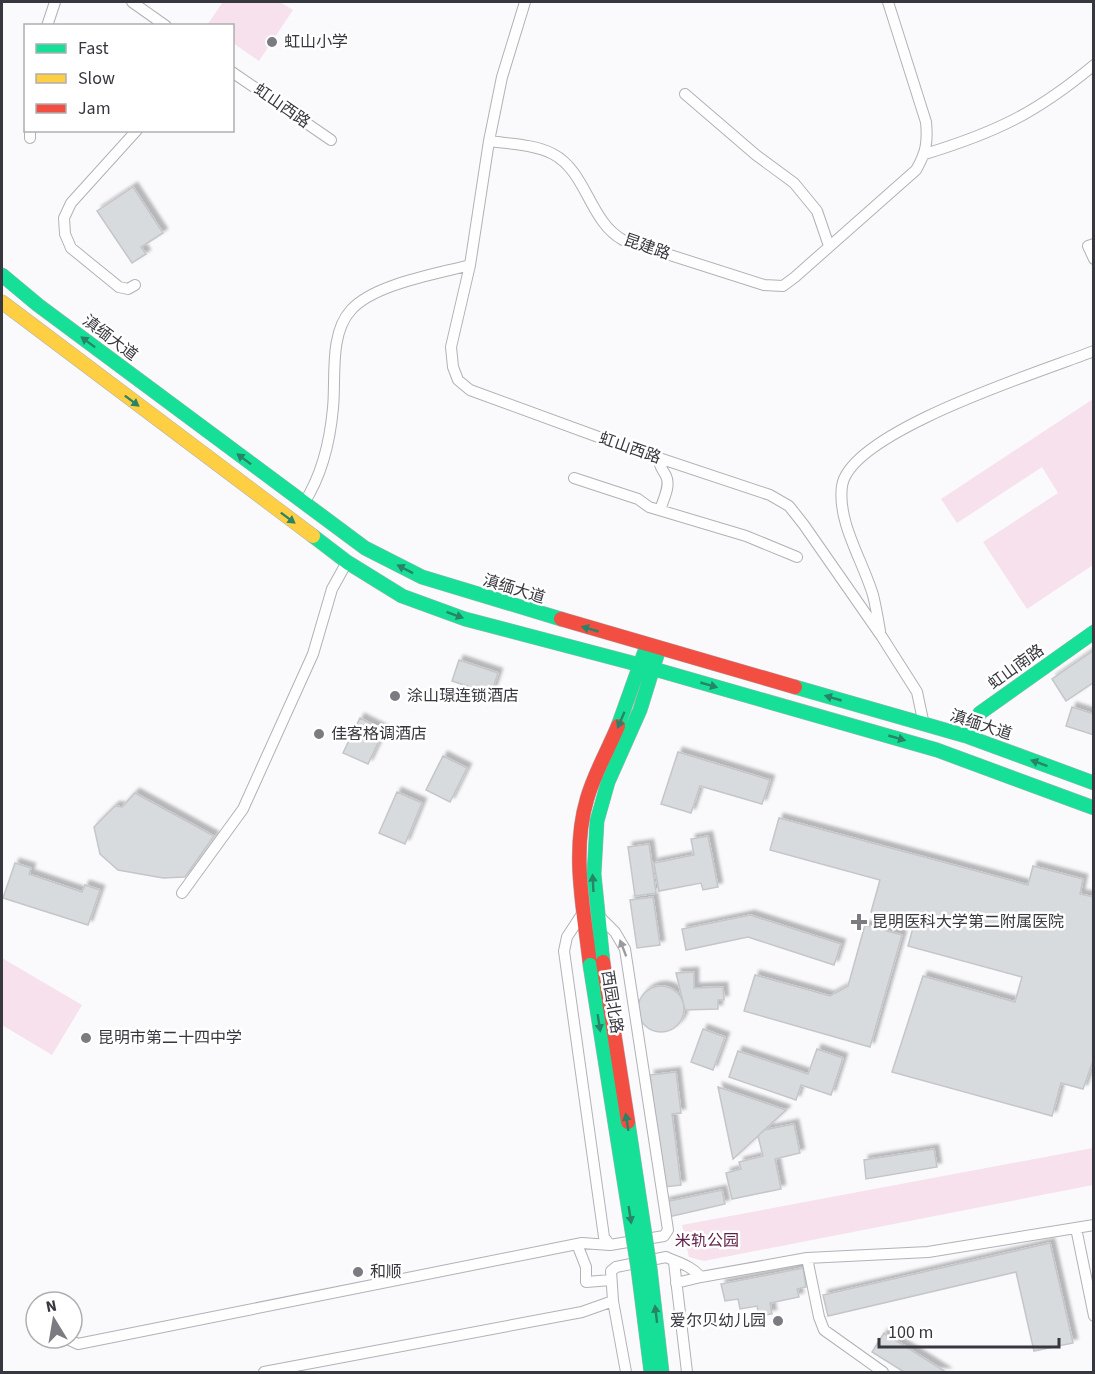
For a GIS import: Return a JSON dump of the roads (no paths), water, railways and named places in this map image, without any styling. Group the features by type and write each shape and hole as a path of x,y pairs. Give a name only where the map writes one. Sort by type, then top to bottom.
{"main road":[{"name":"滇缅大道","path":"2,274 365,548 422,577 653,647 966,736 1094,783"},
{"path":"2,302 347,562 402,596 465,619 646,667 937,750 1094,808"},
{"name":"虹山南路","path":"966,736 980,713 1094,632"},
{"name":"西园北路","path":"651,1372 589,914 592,863 601,801 638,715 646,667 653,647"},
{"name":"西园北路","path":"596,963 650,1268 662,1372"}],"street":[{"path":"48,24 55,2"},
{"path":"132,2 163,24"},
{"name":"虹山西路","path":"525,2 504,66 489,141 470,265 451,347 453,367 458,380 470,390 658,458 770,495 789,506 882,637 917,692 924,725"},
{"path":"888,2 926,122 928,142 925,154"},
{"path":"925,154 973,139 1013,122 1056,96 1094,65"},
{"name":"虹山西路","path":"234,73 331,140"},
{"path":"685,94 807,197 817,211 829,246"},
{"path":"134,132 70,203 64,227 68,241 76,253 119,287 128,289 135,285"},
{"name":"昆建路","path":"489,141 533,147 554,154 569,166 610,233 623,240 764,285 783,286 816,261 829,246 916,170 925,154"},
{"path":"1094,244 1088,246 1094,259"},
{"path":"304,503 316,485 323,465 333,410 337,347 341,327 350,310 385,290 470,265"},
{"path":"882,637 873,596 842,503 842,484 850,467 863,454 908,425 960,402 1094,351"},
{"path":"658,458 659,467 666,476 668,485 660,510"},
{"path":"574,478 638,499 660,510 746,536 797,557"},
{"path":"182,893 227,834 248,799 313,654 332,589 347,562"},
{"path":"84,1343 578,1244 610,1245 664,1236 668,1230 655,1131 625,949 615,932 589,914 567,938 564,951 604,1237 610,1245"},
{"path":"676,1283 807,1258 928,1252 1094,1225"},
{"path":"1076,1228 1094,1316"},
{"path":"578,1244 586,1267 586,1282 611,1280"},
{"path":"626,1372 613,1301 611,1271 616,1267 666,1257 674,1262 683,1263 701,1277"},
{"path":"807,1258 819,1317 824,1330 883,1372"},
{"path":"674,1262 687,1372"},
{"path":"264,1372 582,1312 613,1301"}],"place":[{"name":"虹山小学","path":"272,42"},
{"name":"涂山璟连锁酒店","path":"395,696"},
{"name":"佳客格调酒店","path":"319,734"},
{"name":"昆明医科大学第二附属医院","path":"859,922"},
{"name":"昆明市第二十四中学","path":"86,1038"},
{"name":"和顺","path":"358,1272"},
{"name":"爱尔贝幼儿园","path":"778,1321"}],"park label":[{"name":"米轨公园","path":"707,1241"}]}
